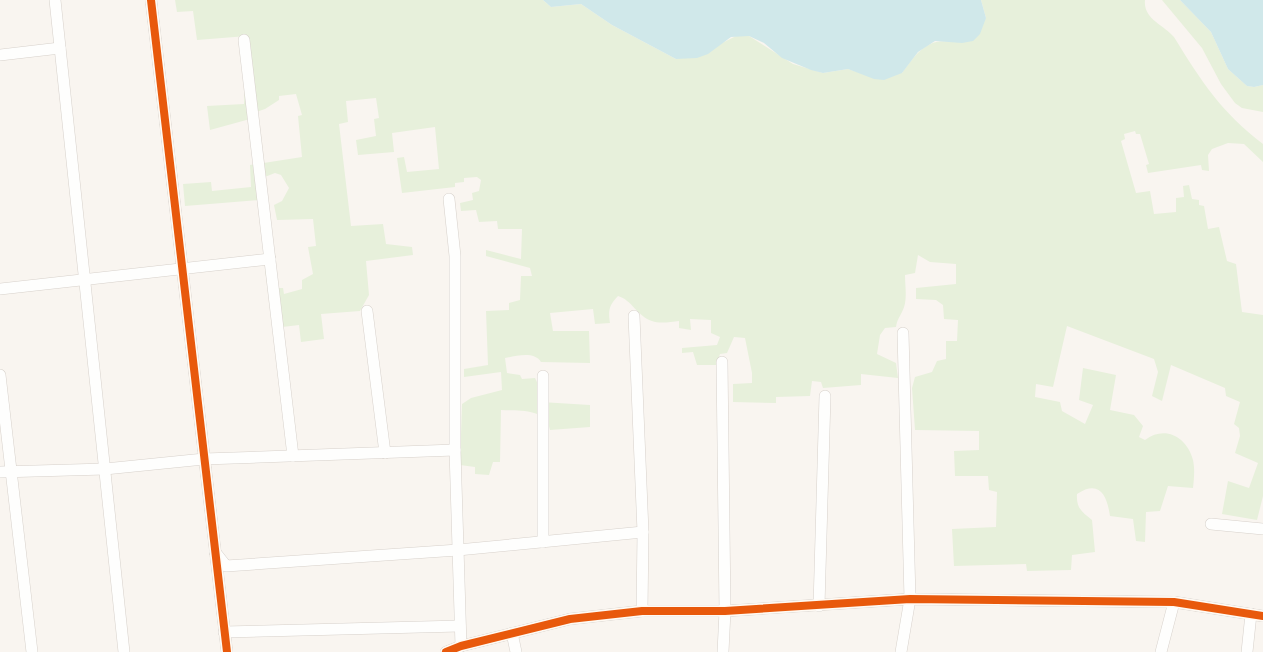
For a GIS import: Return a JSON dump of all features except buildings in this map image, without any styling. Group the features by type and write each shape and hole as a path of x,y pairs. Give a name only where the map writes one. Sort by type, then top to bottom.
{"street":[{"path":"55,0 124,652"},
{"path":"151,0 227,652"},
{"path":"244,40 293,456"},
{"path":"0,55 60,48"},
{"path":"449,199 455,256 456,450 460,626 453,650"},
{"path":"0,289 270,259"},
{"path":"367,311 385,453"},
{"path":"634,316 643,532 642,611"},
{"path":"901,652 910,599 903,333"},
{"path":"722,362 725,612 723,652"},
{"path":"0,375 6,472 32,652"},
{"path":"543,542 544,376"},
{"path":"819,606 826,396"},
{"path":"6,472 105,469 204,459 456,450"},
{"path":"1211,524 1263,530"},
{"path":"215,552 226,566 458,550 643,532"},
{"path":"453,650 570,619 642,611 725,612 910,599 1174,602 1263,616"},
{"path":"1161,652 1174,602"},
{"path":"1247,652 1251,614"},
{"path":"224,632 460,626"},
{"path":"512,633 516,652"}],"green space":[{"path":"175,0 543,0 551,7 581,4 612,25 676,59 720,44 738,35 749,36 793,64 823,73 848,69 857,72 902,73 917,54 928,45 935,42 951,42 986,18 981,0 1145,0 1147,12 1174,37 1193,68 1213,95 1235,120 1263,144 1263,162 1244,144 1228,143 1212,149 1208,155 1209,171 1202,170 1201,165 1148,173 1146,165 1149,164 1140,134 1136,134 1135,131 1124,134 1125,139 1121,141 1136,193 1150,191 1154,214 1176,212 1176,198 1184,197 1183,186 1189,185 1192,199 1199,200 1199,205 1204,206 1208,229 1219,227 1227,261 1236,264 1242,312 1263,315 1263,496 1257,520 1222,514 1228,481 1249,488 1258,463 1235,453 1240,436 1239,428 1234,424 1240,402 1226,396 1225,388 1171,365 1162,401 1152,396 1158,372 1154,359 1067,326 1053,387 1036,384 1035,397 1060,402 1062,411 1085,424 1093,405 1079,400 1083,368 1116,375 1110,410 1134,415 1143,426 1139,437 1145,440 1160,434 1167,434 1174,436 1186,445 1193,460 1193,488 1168,486 1160,511 1146,512 1145,542 1136,541 1133,519 1110,516 1107,502 1097,489 1091,488 1077,494 1080,509 1092,520 1095,552 1072,555 1071,570 1027,571 1026,564 954,566 952,529 996,527 997,492 989,490 988,476 955,476 954,451 979,450 979,431 915,430 912,388 915,377 932,372 937,361 946,359 946,341 957,341 958,320 944,319 943,305 936,300 916,299 916,288 956,284 956,264 930,262 918,255 915,273 905,275 905,303 896,327 885,328 880,335 877,354 896,363 898,378 861,374 861,385 823,388 821,382 812,381 810,396 776,397 776,403 733,402 733,384 752,383 752,373 745,338 734,337 727,353 720,354 716,365 697,365 693,352 682,353 682,348 717,345 720,337 711,333 711,320 690,319 691,330 679,328 679,321 655,322 642,316 627,301 618,296 610,308 610,323 595,324 593,309 550,313 553,331 589,331 590,363 541,362 534,356 520,355 505,358 507,373 520,375 522,379 535,378 539,386 541,402 590,405 590,427 550,430 543,418 537,414 501,410 500,462 493,462 489,475 475,474 475,467 460,465 462,404 471,398 502,390 501,372 464,377 464,369 488,365 486,311 509,310 509,303 520,300 521,276 532,276 530,268 486,256 486,250 521,259 522,229 498,229 497,221 479,222 476,210 461,211 460,203 473,200 472,193 479,191 481,180 477,177 464,178 464,182 455,183 455,187 402,193 397,158 404,157 407,172 439,169 435,127 392,133 394,152 358,155 356,140 376,136 374,119 379,118 376,98 346,101 348,122 339,124 351,226 383,224 386,244 412,247 413,255 366,261 369,295 360,311 321,314 324,339 301,342 299,325 274,328 265,270 274,268 277,288 283,288 284,294 302,289 302,280 313,274 308,247 316,246 313,219 277,220 274,205 282,201 289,188 281,175 275,173 257,180 259,200 185,206 183,184 211,182 212,191 251,187 250,165 302,157 298,116 302,115 296,94 279,96 279,100 265,109 250,114 250,119 210,130 207,106 244,104 247,36 197,40 193,11 177,12"},
{"path":"1162,0 1180,0 1211,32 1228,69 1247,86 1263,85 1263,112 1242,108 1235,103 1221,84 1202,48"}],"water":[{"path":"543,0 981,0 986,18 980,34 973,41 962,43 935,41 918,52 902,73 884,80 874,79 848,69 823,73 811,70 782,58 764,43 749,36 731,37 708,54 697,58 676,59 612,25 581,4 551,7"},
{"path":"1180,0 1263,0 1263,85 1247,86 1228,69 1211,32"}],"cycle path":[{"path":"151,0 227,652"},
{"path":"446,652 461,646 570,619 642,611 725,611 910,599 1174,602 1263,616"}]}
